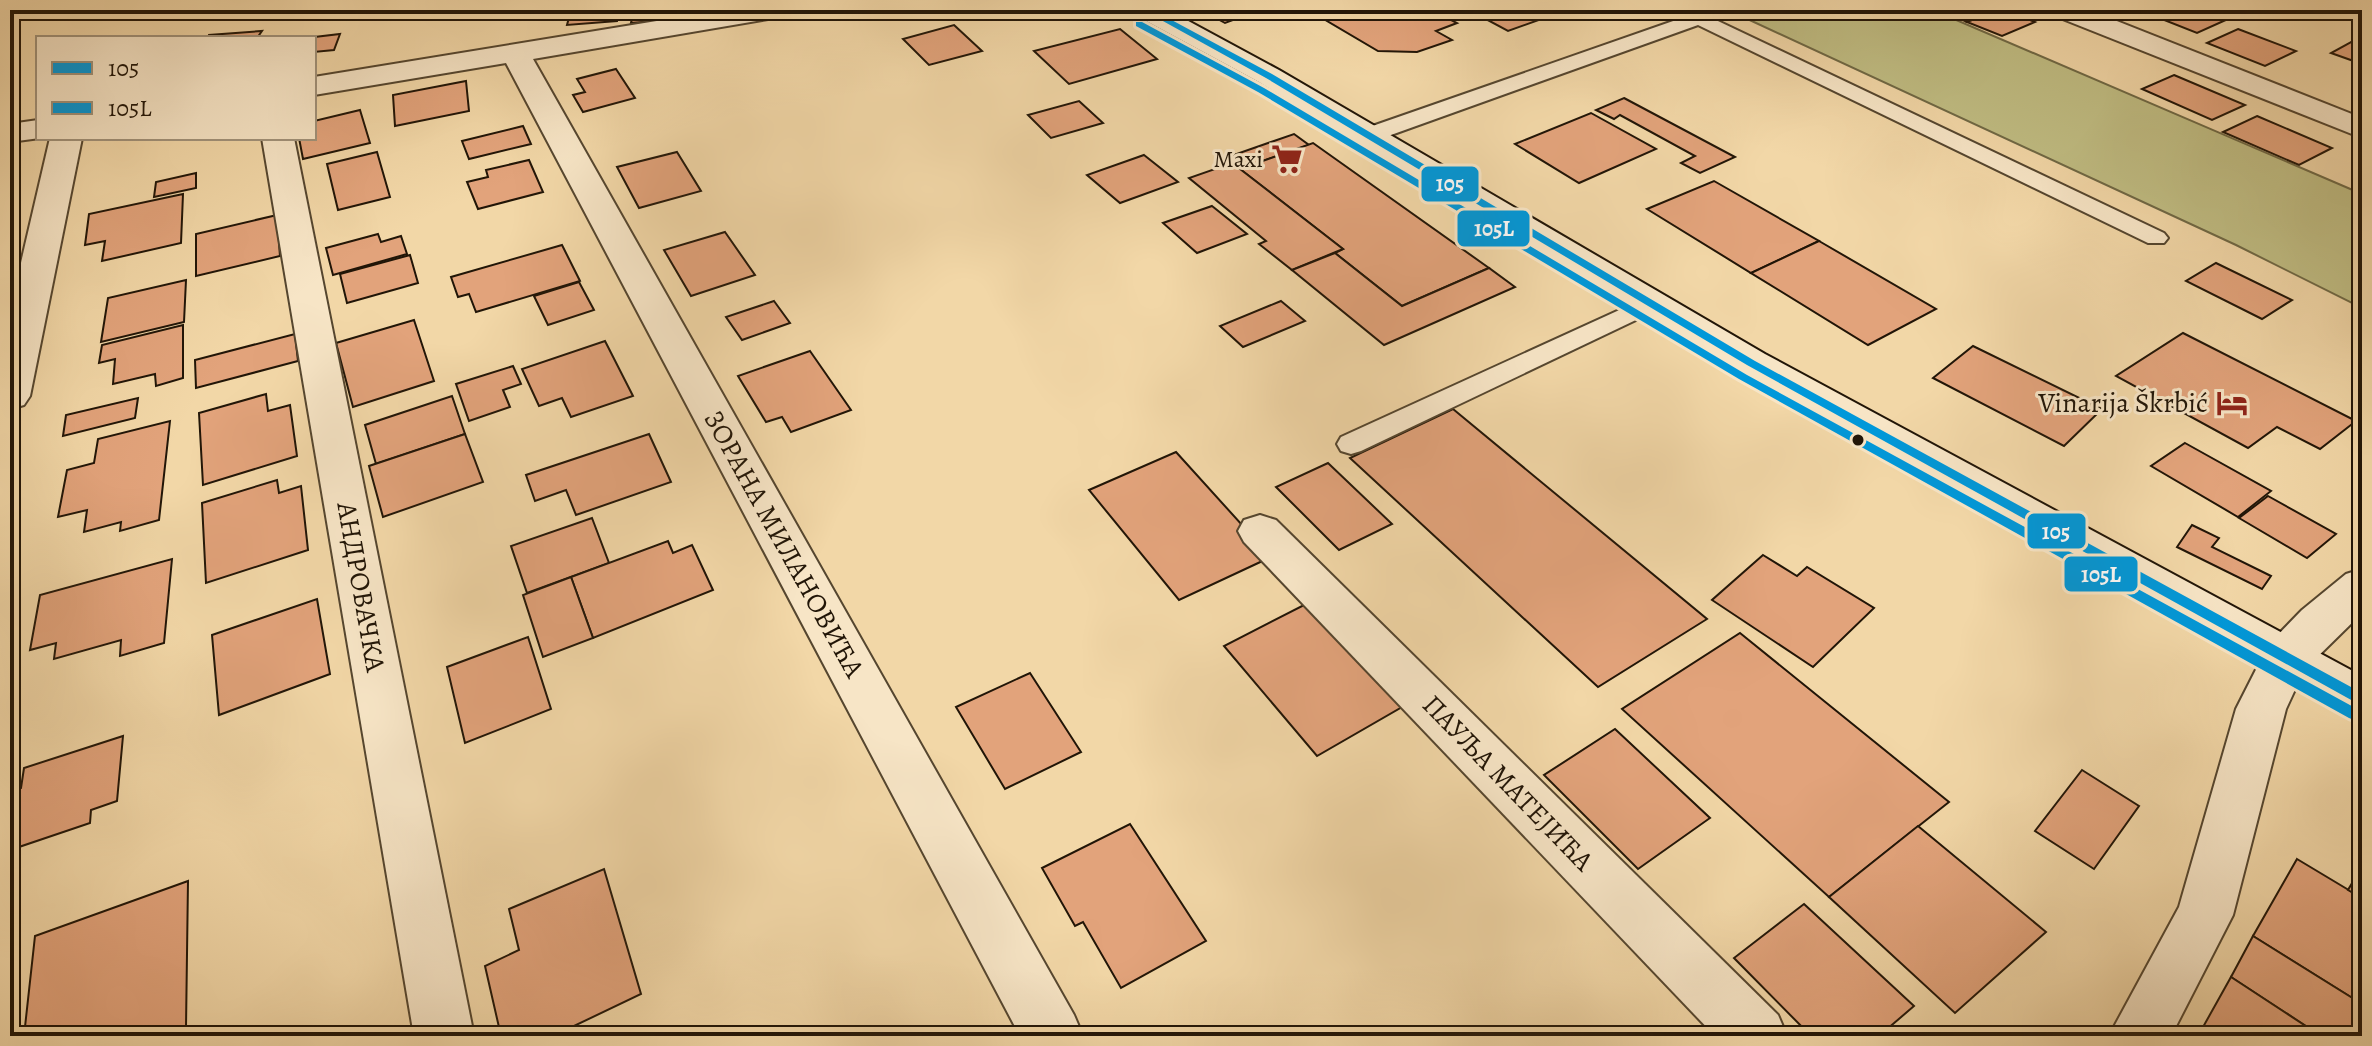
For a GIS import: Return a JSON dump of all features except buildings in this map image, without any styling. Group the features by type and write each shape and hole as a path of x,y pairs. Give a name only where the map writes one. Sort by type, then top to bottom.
{"street":[{"path":"316,86 774,10"},
{"path":"1147,10 1369,135 1650,304 1866,427 2362,700"},
{"path":"2065,10 2362,129"},
{"name":"ЗОРАНА МИЛАНОВИЋА","path":"515,53 1053,1036"},
{"path":"10,133 36,129"},
{"path":"12,378 66,140"},
{"name":"АНДРОВАЧКА","path":"278,140 444,1036"},
{"name":"ПАУЉА МАТЕЈИЋА","path":"1260,531 1757,1036"},
{"path":"2139,1036 2205,915 2261,709 2286,658 2319,623 2362,586"}],"lane":[{"path":"1369,135 1699,18 2156,238"},
{"path":"1351,444 1650,304"}],"shaded area":[{"path":"1728,10 1933,10 2362,194 2362,308 2236,245"}],"transit line":[{"name":"105","path":"1147,10 1269,76 1751,363 2362,700"},
{"name":"105L","path":"1139,24 1261,90 1743,377 2354,714"}],"place":[{"name":"Maxi","path":"1287,159"},
{"name":"Vinarija Škrbić","path":"2232,403"}]}
